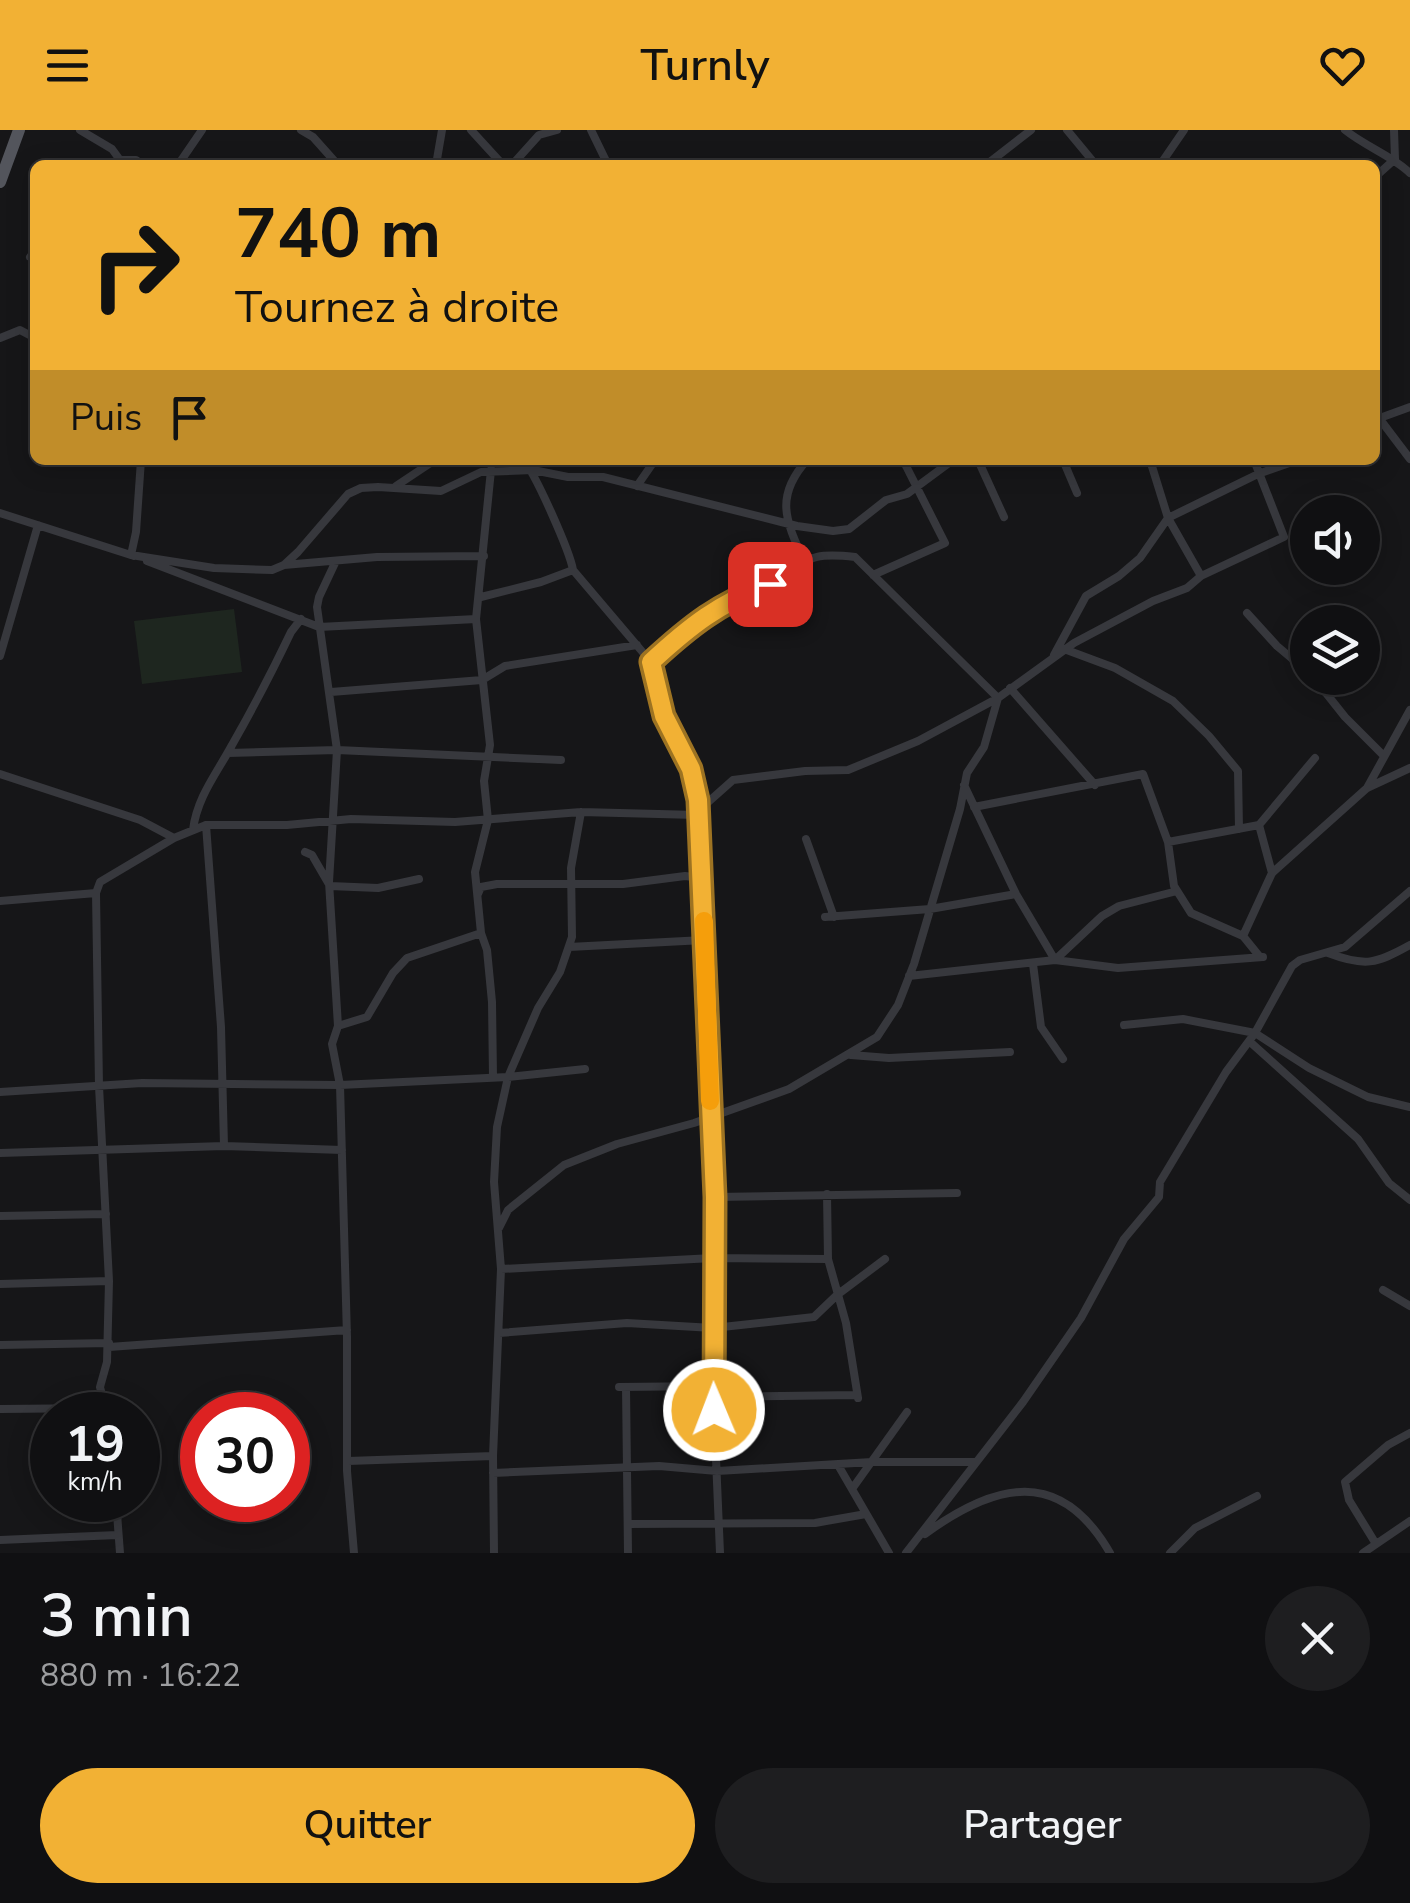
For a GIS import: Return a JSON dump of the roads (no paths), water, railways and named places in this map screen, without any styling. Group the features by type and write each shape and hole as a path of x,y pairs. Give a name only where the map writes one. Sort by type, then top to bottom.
{"main road":[{"path":"0,182 19,130"}],"street":[{"path":"80,130 112,149 120,160"},
{"path":"181,160 202,130"},
{"path":"302,130 334,160"},
{"path":"437,160 442,130"},
{"path":"471,130 498,160"},
{"path":"517,160 539,136 558,130"},
{"path":"591,130 606,160"},
{"path":"992,160 1031,130"},
{"path":"1068,130 1092,160"},
{"path":"1163,160 1184,130"},
{"path":"1345,130 1381,155 1395,159 1410,174"},
{"path":"1380,172 1395,159 1394,130"},
{"path":"0,338 20,330 30,335"},
{"path":"1380,418 1410,407"},
{"path":"1380,423 1410,459"},
{"path":"130,555 136,532 141,465"},
{"path":"396,486 428,465"},
{"path":"528,465 572,558 573,570 651,662 664,716 695,781 715,1197 713,1328 720,1553"},
{"path":"637,486 652,465"},
{"path":"804,465 787,495 786,521 804,561"},
{"path":"873,575 945,543 904,465"},
{"path":"284,565 348,494 360,488 396,486 441,491 480,472 533,470 568,477 603,477 832,531 850,529 886,500 907,494 946,465"},
{"path":"980,465 1004,517"},
{"path":"1065,465 1077,492"},
{"path":"1152,465 1168,518 1201,576"},
{"path":"101,1392 109,1345 110,1281 96,893 105,878 174,838 206,825 488,820 582,812 697,814 733,780 858,768 998,698 1053,656 1153,600 1187,588 1201,576 1284,537 1255,465"},
{"path":"1053,656 1086,596 1140,558 1168,518 1284,465"},
{"path":"491,470 476,619 488,716 490,756 484,782 488,820 475,872 492,1002 493,1078"},
{"path":"0,513 130,555 320,626 476,619"},
{"path":"0,656 38,526"},
{"path":"651,662 694,622 735,597 770,584 811,556 829,554 856,557 998,698"},
{"path":"130,555 250,572 284,565 377,558 484,556"},
{"path":"335,563 319,596 337,750 330,886 338,1026 332,1044 340,1086 348,1462 354,1553"},
{"path":"481,598 573,570"},
{"path":"1247,612 1290,657"},
{"path":"194,830 196,812 291,632 301,620"},
{"path":"331,692 482,680 504,666 637,646"},
{"path":"1064,650 1116,668 1173,701 1208,736 1238,771 1239,829"},
{"path":"1010,688 1096,785"},
{"path":"1328,695 1383,755"},
{"path":"499,1228 508,1210 564,1165 789,1089 877,1037 888,1024 909,976 967,773 984,746 998,698"},
{"path":"1367,788 1410,710"},
{"path":"228,753 337,750 561,760"},
{"path":"1168,842 1259,825 1315,758"},
{"path":"1243,936 1272,873 1367,788 1410,768"},
{"path":"0,774 140,820 174,838"},
{"path":"909,976 1055,960 1118,968 1262,957 1243,936 1190,913 1177,891 1168,842 1143,774 974,807"},
{"path":"964,786 1016,894 1055,960"},
{"path":"494,1553 492,1473 501,1269 494,1201 501,1103 508,1077 569,946 573,923 570,884 582,812"},
{"path":"206,825 224,1146"},
{"path":"1259,825 1272,873"},
{"path":"806,839 830,917 930,910 1016,894"},
{"path":"305,852 312,854 330,886"},
{"path":"478,894 482,888 497,884 623,884 685,876 702,878"},
{"path":"330,886 378,888 420,878"},
{"path":"1055,960 1102,916 1119,906 1177,891"},
{"path":"906,1553 1023,1402 1081,1318 1124,1240 1159,1197 1160,1182 1292,966 1354,940 1410,891"},
{"path":"0,901 96,893"},
{"path":"338,1026 366,1017 393,973 415,953 480,933"},
{"path":"569,946 704,940"},
{"path":"1328,953 1370,964 1410,946"},
{"path":"1033,964 1041,1027 1064,1059"},
{"path":"1124,1026 1182,1019 1252,1037 1368,1096 1410,1107"},
{"path":"1252,1037 1358,1139 1389,1183 1410,1200"},
{"path":"851,1054 889,1058 1010,1052"},
{"path":"0,1092 142,1083 340,1086 585,1069"},
{"path":"0,1153 224,1146 342,1150"},
{"path":"715,1197 957,1193"},
{"path":"714,1397 858,1396 846,1323 828,1259 827,1194"},
{"path":"0,1216 106,1214"},
{"path":"501,1269 713,1258 828,1259"},
{"path":"499,1332 627,1323 713,1328 814,1317 885,1258"},
{"path":"0,1284 110,1281"},
{"path":"1383,1290 1410,1306"},
{"path":"0,1345 109,1345 347,1330"},
{"path":"628,1553 623,1387 714,1386"},
{"path":"0,1409 30,1410"},
{"path":"852,1489 907,1412"},
{"path":"1376,1544 1350,1500 1345,1482 1388,1445 1408,1436"},
{"path":"348,1462 493,1456"},
{"path":"492,1473 976,1462"},
{"path":"838,1465 889,1553"},
{"path":"918,1539 986,1498 1024,1490 1051,1496 1068,1506 1099,1536 1110,1553"},
{"path":"1170,1553 1195,1528 1257,1496"},
{"path":"628,1524 816,1524 866,1514"},
{"path":"1363,1553 1410,1521"},
{"path":"117,1522 120,1553"},
{"path":"0,1540 118,1535"}]}
